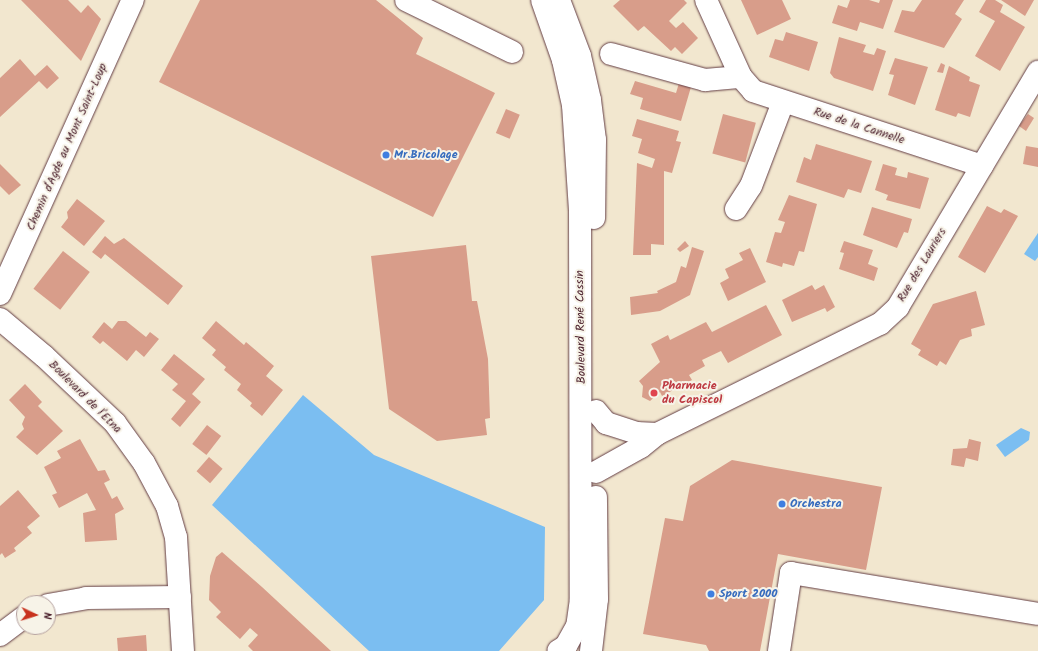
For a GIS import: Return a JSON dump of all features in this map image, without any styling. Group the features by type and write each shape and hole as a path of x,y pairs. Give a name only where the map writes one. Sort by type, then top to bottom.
{"street":[{"name":"Chemin d'Agde au Mont Saint-Loup","path":"0,294 4,270 133,0"},
{"path":"406,0 512,52"},
{"name":"Boulevard René Cassin","path":"542,0 563,60 574,105 580,210 580,599 577,626 566,646 558,651"},
{"name":"Boulevard René Cassin","path":"559,0 580,56 590,100 595,140 597,599 591,651"},
{"name":"Rue de la Cannelle","path":"706,0 741,77 753,91 982,166"},
{"path":"611,54 705,80 741,77"},
{"name":"Rue des Lauriers","path":"596,472 642,447 657,434 880,324 898,307 1038,72"},
{"path":"736,209 751,186 783,102"},
{"name":"Boulevard de l'Etna","path":"0,319 44,356 115,423 144,463 167,506 176,537 183,651"},
{"name":"Rue des Lauriers","path":"596,411 606,423 636,433 657,434"},
{"path":"778,651 791,573 1038,614"},
{"path":"56,604 86,598 180,597"},
{"path":"0,635 16,622"}],"water":[{"path":"1038,233 1038,257 1035,261 1024,254"},
{"path":"303,395 374,455 545,527 544,600 499,651 369,651 212,505"},
{"path":"1021,428 1030,432 1029,440 1005,457 996,445"}],"building":[{"path":"21,0 68,0 81,13 88,5 101,19 81,61"},
{"name":"Mr.Bricolage","path":"200,0 376,0 423,38 416,54 495,93 433,217 159,82"},
{"path":"620,0 684,0 687,3 669,21 676,28 683,22 698,38 682,54 675,47 671,51 644,26 638,31 613,6"},
{"path":"741,0 782,0 791,19 757,35"},
{"path":"850,0 869,0 879,3 880,0 893,0 883,29 860,22 857,31 832,23 838,5 847,8"},
{"path":"922,0 964,0 955,14 962,19 944,48 894,32 902,10 914,12"},
{"path":"986,0 995,0 1003,5 1000,12 1025,27 1000,71 975,56 995,21 979,12"},
{"path":"1001,0 1034,0 1025,16"},
{"path":"786,32 818,42 809,71 769,57 775,39 783,41"},
{"path":"839,37 866,45 863,52 874,55 877,48 886,51 873,91 834,78 830,73"},
{"path":"895,58 928,67 915,105 888,95 894,75 889,74"},
{"path":"20,59 35,76 47,65 59,78 47,89 39,81 0,117 0,78"},
{"path":"941,63 945,65 943,73 937,72"},
{"path":"949,66 970,77 969,81 980,85 970,117 958,113 956,117 935,110"},
{"path":"635,81 676,93 679,83 691,87 681,121 640,109 643,98 630,94"},
{"path":"506,109 520,115 510,139 496,133"},
{"path":"723,114 756,123 745,162 712,154"},
{"path":"1028,114 1034,118 1026,131 1019,126"},
{"path":"637,119 679,131 676,141 681,142 672,173 664,171 664,245 651,244 651,255 633,255 637,163 652,168 655,159 638,153 642,139 632,136"},
{"path":"816,144 872,161 861,193 848,189 844,198 796,182 804,157 811,160"},
{"path":"1026,146 1038,148 1038,167 1023,164"},
{"path":"0,164 21,185 9,195 0,186"},
{"path":"883,164 897,168 895,175 907,178 908,172 929,178 920,209 886,200 888,195 875,190"},
{"path":"789,195 817,204 804,252 799,251 794,266 783,263 782,267 766,262 775,232 781,233 785,222 778,220"},
{"path":"77,199 105,221 84,246 61,227 68,218 67,212"},
{"path":"987,206 1001,213 1004,209 1018,216 985,273 958,257"},
{"path":"872,207 912,219 908,233 904,232 897,248 863,235"},
{"path":"105,236 114,244 124,238 183,286 168,305 105,254 101,259 92,252"},
{"path":"685,241 689,246 680,252 677,249"},
{"path":"844,241 873,250 868,264 878,268 874,281 839,269 844,253 840,252"},
{"path":"466,245 472,301 477,301 488,359 490,418 485,419 487,435 437,441 389,409 371,256"},
{"path":"692,247 704,251 690,295 660,311 631,315 630,297 658,293 657,291 676,282 681,266 686,268"},
{"path":"750,248 766,282 728,301 720,283 729,278 725,269 743,260 739,253"},
{"path":"63,251 90,272 60,310 33,289"},
{"path":"812,285 815,290 824,285 835,307 827,312 825,308 792,322 782,300"},
{"path":"976,291 985,325 971,329 972,336 960,340 946,365 940,361 937,366 918,355 921,350 911,344 933,304"},
{"path":"766,305 782,335 728,363 721,351 702,360 705,366 689,375 692,380 662,396 660,392 650,401 642,397 643,386 639,381 660,362 651,344 668,335 670,340 706,322 712,332"},
{"path":"118,321 126,321 146,337 150,332 159,339 144,357 136,350 127,361 103,341 100,344 92,337 104,322 112,329"},
{"path":"216,321 244,345 246,342 274,366 266,376 283,390 262,416 250,406 252,403 237,390 241,384 224,370 226,367 212,355 216,350 202,338"},
{"path":"174,354 205,379 192,394 201,402 180,427 171,419 186,401 172,390 178,384 161,370"},
{"path":"25,384 42,402 38,406 63,431 37,455 16,437 24,429 22,424 25,417 9,400"},
{"path":"207,425 221,436 206,455 192,444"},
{"path":"80,439 98,471 105,470 110,480 104,483 112,499 117,496 124,509 115,514 117,540 85,542 83,513 96,510 87,493 59,508 52,495 57,493 44,467 61,458 57,451"},
{"path":"969,439 981,442 978,461 966,458 964,467 951,465 953,449 967,448"},
{"path":"209,457 223,469 210,483 197,471"},
{"path":"732,460 882,487 866,570 778,554 760,651 709,651 706,645 643,634 665,518 683,521 690,486"},
{"path":"18,490 40,516 27,527 32,533 14,548 16,551 5,558 2,553 0,555 0,506"},
{"path":"222,552 331,651 253,651 248,646 258,635 250,628 240,639 216,617 221,612 209,600 210,576 216,557"},
{"path":"146,635 147,651 118,651 117,638"}],"place":[{"name":"Mr.Bricolage","path":"386,155"},
{"name":"Pharmacie du Capiscol","path":"654,393"},
{"name":"Orchestra","path":"782,504"},
{"name":"Sport 2000","path":"711,594"}]}
